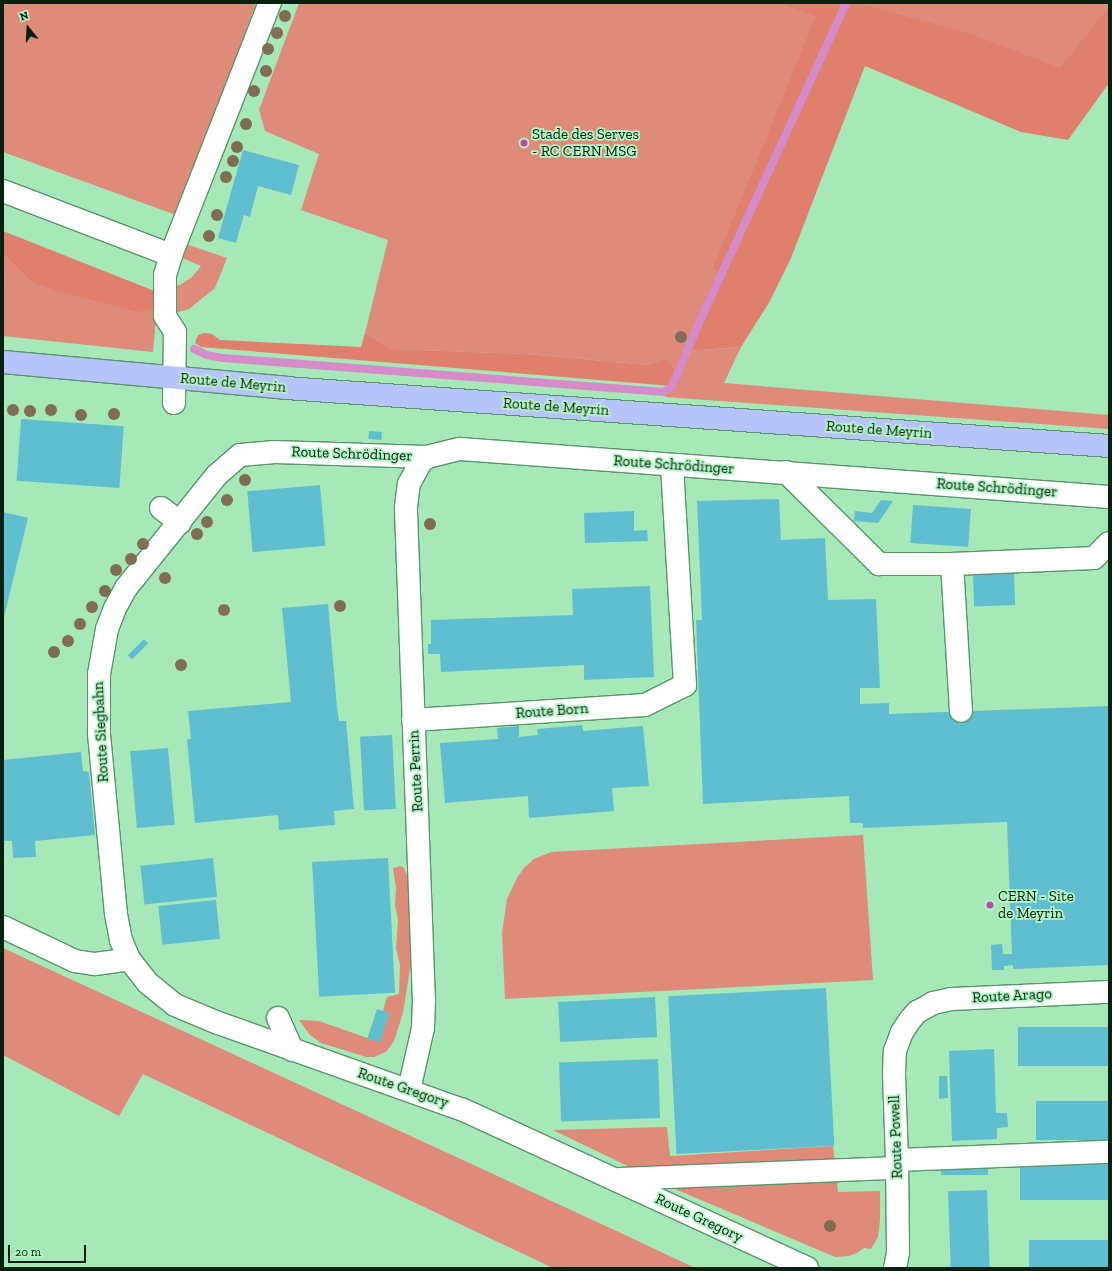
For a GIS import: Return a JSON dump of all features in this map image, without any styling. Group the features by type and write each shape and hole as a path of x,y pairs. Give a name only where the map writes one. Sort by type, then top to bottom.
{"main road":[{"name":"Route de Meyrin","path":"3,362 286,388 1109,446"}],"street":[{"path":"174,402 175,332 166,316 164,290 165,275 170,255 270,3"},
{"path":"3,191 170,255"},
{"name":"Route Schrödinger","path":"240,455 275,452 427,457 460,449 1109,497"},
{"name":"Route Siegbahn","path":"128,959 121,940 116,914 98,732 99,674 107,629 115,608 126,588 180,523 217,475 240,455"},
{"name":"Route Perrin","path":"409,1090 420,1046 423,1022 413,850 413,720 406,507 409,484 420,463 427,457"},
{"name":"Route Born","path":"413,720 645,705 685,685 672,465"},
{"path":"786,472 879,564 952,564 1094,558 1109,543"},
{"path":"161,508 180,523"},
{"path":"952,564 961,711"},
{"path":"3,928 76,961 95,964 128,959"},
{"name":"Route Gregory","path":"128,959 147,982 175,1005 218,1023 292,1050 463,1110 807,1268"},
{"name":"Route Arago","path":"917,1012 933,1004 952,999 1109,992"},
{"name":"Route Powell","path":"895,1268 898,1252 894,1074 895,1051 902,1032 917,1012"},
{"path":"278,1018 292,1050"},
{"path":"616,1180 1109,1152"}],"shaded area":[{"path":"3,3 256,3 176,215 3,152"},
{"path":"299,3 1109,3 1109,34 1061,92 839,21 687,351 741,347 724,383 1109,415 1109,429 665,397 672,386 665,359 649,365 526,354 392,349 365,333 388,240 301,210 319,154 265,131 259,110"},
{"path":"779,3 856,3 968,33 1060,68 1109,7 1109,83 1068,140 1021,132 865,66 791,258 770,301 741,347 686,351 721,276 713,268 816,16"},
{"path":"3,231 157,292 157,308 137,312 55,290 30,281 3,254"},
{"path":"183,243 227,258 215,288 189,309 175,313 169,287 180,285 192,277 201,266 178,256"},
{"path":"3,254 30,281 157,308 153,352 3,336"},
{"path":"204,333 212,334 220,340 361,347 365,333 392,349 526,354 649,365 665,359 677,373 672,386 201,347 195,343 198,335"},
{"path":"863,835 873,980 505,999 502,933 507,899 517,878 524,868 534,859 551,852"},
{"path":"401,866 404,868 408,878 411,962 403,1013 394,1041 386,1052 374,1057 366,1057 321,1043 310,1035 299,1020 319,1021 379,1042 389,1014 383,1011 387,997 399,994 400,965 396,948 398,920 395,905 396,888 393,868"},
{"path":"3,948 695,1268 553,1268 143,1074 119,1116 3,1055"},
{"path":"667,1127 670,1156 833,1146 838,1192 880,1191 880,1220 878,1237 871,1249 864,1248 849,1256 835,1257 675,1189 553,1130"}],"building":[{"path":"243,150 299,165 291,195 258,186 250,217 244,215 236,243 218,238"},
{"path":"21,419 124,426 119,488 17,481"},
{"path":"369,431 382,432 381,440 368,439"},
{"path":"320,485 325,546 253,552 247,491"},
{"path":"779,499 781,540 825,538 828,600 876,599 880,688 860,688 860,704 889,703 889,714 1109,706 1109,965 1013,969 1013,965 1004,966 1004,970 992,970 991,945 1002,944 1003,954 1012,954 1007,822 863,828 863,823 850,823 849,796 703,804 696,620 702,620 697,501"},
{"path":"881,500 893,501 878,523 854,521 855,511 872,513"},
{"path":"913,505 971,509 968,547 910,543"},
{"path":"634,511 634,531 647,530 648,541 585,543 584,513"},
{"path":"3,512 28,518 4,617 3,617"},
{"path":"1014,573 1015,605 974,606 973,574"},
{"path":"650,586 654,677 584,680 584,665 441,672 440,654 428,654 428,644 431,644 431,620 573,615 572,589"},
{"path":"328,604 337,707 339,721 346,721 354,809 334,811 335,825 279,830 278,815 195,823 187,739 191,739 188,711 291,702 282,608"},
{"path":"144,639 148,643 132,660 128,655"},
{"path":"582,725 583,731 643,726 649,786 612,788 614,811 529,818 528,796 445,803 440,743 498,739 497,728 519,726 519,737 538,735 537,729"},
{"path":"392,735 396,809 364,811 360,737"},
{"path":"168,748 175,825 137,828 130,751"},
{"path":"81,752 83,771 89,772 95,835 35,841 36,857 13,858 12,841 3,841 3,760"},
{"path":"213,858 217,897 144,904 140,866"},
{"path":"388,858 395,993 319,997 312,862"},
{"path":"216,900 220,939 162,945 158,906"},
{"path":"826,988 834,1146 676,1154 668,996"},
{"path":"655,997 657,1037 560,1042 558,1002"},
{"path":"377,1009 389,1013 380,1042 367,1038"},
{"path":"1018,1027 1109,1027 1109,1066 1018,1066"},
{"path":"994,1049 996,1113 1007,1113 1008,1127 997,1128 997,1139 952,1141 949,1051"},
{"path":"658,1059 660,1118 561,1121 559,1062"},
{"path":"939,1076 947,1076 948,1098 939,1099"},
{"path":"1036,1101 1109,1101 1109,1140 1036,1140"},
{"path":"1020,1162 1109,1162 1109,1200 1020,1200"},
{"path":"941,1169 988,1169 988,1175 941,1175"},
{"path":"987,1190 990,1268 951,1268 948,1191"},
{"path":"1029,1240 1109,1240 1109,1268 1029,1268"}],"waterway":[{"path":"194,349 207,355 223,358 664,392 672,386 699,323 846,3"}],"place":[{"name":"Stade des Serves - RC CERN MSG","path":"524,143"},
{"name":"CERN - Site de Meyrin","path":"990,905"}]}
